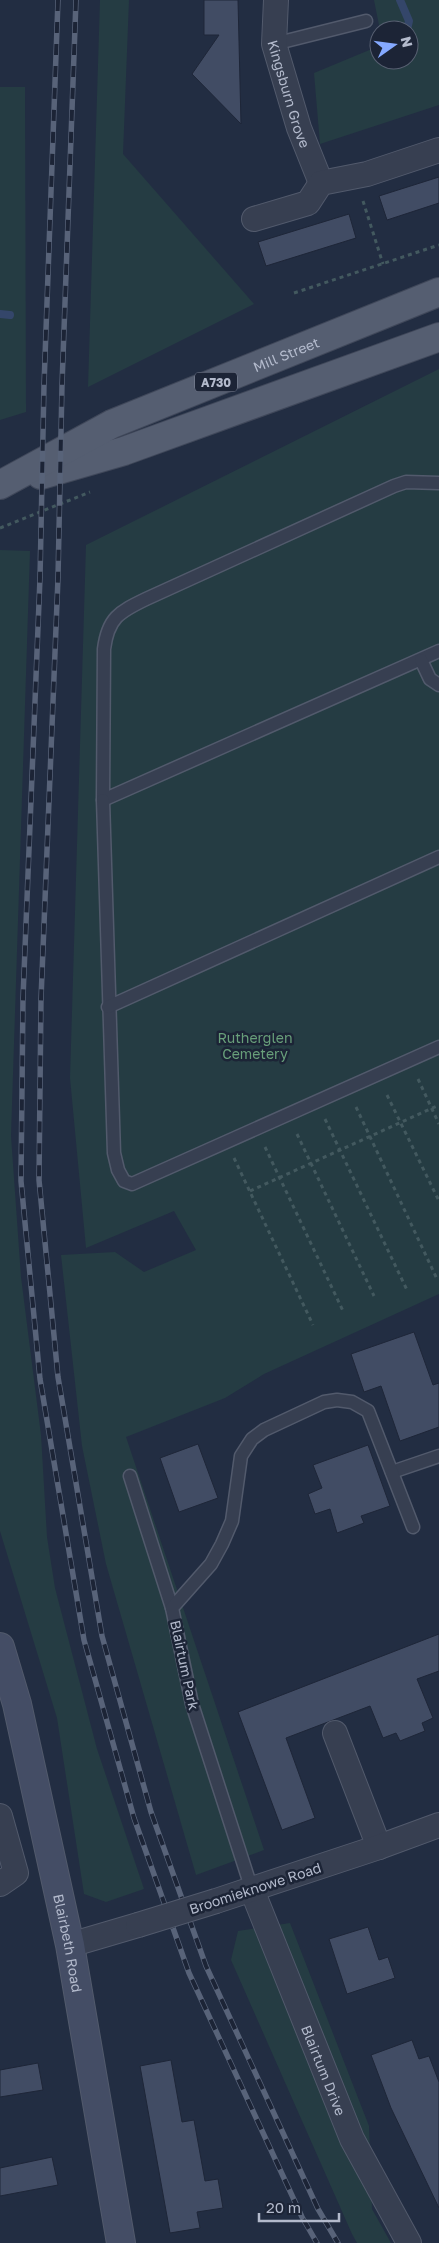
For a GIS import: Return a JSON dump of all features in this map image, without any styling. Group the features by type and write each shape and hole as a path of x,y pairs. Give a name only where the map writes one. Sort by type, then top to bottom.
{"main road":[{"name":"Mill Street","path":"0,486 112,424 439,292"},
{"name":"Mill Street","path":"0,486 124,451 439,337"},
{"name":"Blairbeth Road","path":"0,1647 17,1704 70,1945 121,2243"}],"street":[{"name":"Kingsburn Grove","path":"276,0 274,44 299,128 321,184"},
{"path":"254,219 308,204 321,184 355,176 439,150"},
{"path":"335,1733 379,1847"},
{"path":"0,1816 16,1873 0,1884"},
{"name":"Broomieknowe Road","path":"70,1945 252,1890 439,1825"},
{"name":"Blairtum Drive","path":"252,1890 352,2140 409,2243"}],"lane":[{"path":"274,44 366,21"},
{"path":"439,483 406,482 394,486 126,608 113,618 106,632 104,649 103,800 108,1007 114,1153 118,1170 124,1181 132,1184 439,1047"},
{"path":"103,800 439,651"},
{"path":"421,660 430,679 439,685"},
{"path":"108,1007 439,857"},
{"name":"Blairtum Park","path":"252,1890 192,1704 172,1608 211,1564 222,1544 232,1521 241,1456 252,1438 264,1430 324,1402 337,1400 352,1402 368,1411 413,1527"},
{"path":"392,1472 439,1456"},
{"path":"130,1476 172,1608"}],"path":[{"path":"355,176 383,264"},
{"path":"294,293 439,245"},
{"path":"418,1079 439,1124"},
{"path":"387,1095 439,1201"},
{"path":"316,1101 407,1290"},
{"path":"250,1191 439,1105"},
{"path":"356,1107 437,1278"},
{"path":"297,1134 374,1296"},
{"path":"226,1141 313,1325"},
{"path":"265,1148 344,1313"}],"green space":[{"path":"100,0 129,0 123,154 254,304 88,387"},
{"path":"374,0 439,0 439,105 320,144 314,73 369,50 369,70 419,70 419,20 378,20"},
{"path":"0,87 25,87 26,412 0,420"},
{"name":"Rutherglen Cemetery","path":"439,369 439,1294 264,1374 225,1398 126,1437 264,1850 196,1875 106,1564 82,1446 61,1255 115,1252 144,1272 196,1250 174,1211 86,1248 70,1078 86,545"},
{"path":"0,550 30,551 11,1136 21,1277 41,1435 47,1537 55,1588 97,1749 144,1889 106,1902 84,1894 57,1718 0,1531"},
{"path":"290,1923 369,2126 372,2209 391,2243 357,2243 231,1960 238,1931"}],"building":[{"path":"204,0 238,0 241,124 192,74 219,35 204,35"},
{"path":"439,177 439,203 387,220 379,196"},
{"path":"349,214 356,238 266,266 258,242"},
{"path":"414,1332 433,1385 439,1383 439,1427 400,1441 381,1386 364,1392 351,1354"},
{"path":"198,1444 218,1498 179,1512 160,1458"},
{"path":"368,1445 390,1506 361,1516 364,1523 337,1533 330,1509 315,1514 308,1494 322,1488 313,1465"},
{"path":"439,1634 439,1671 417,1679 433,1718 422,1723 425,1731 400,1741 396,1733 383,1738 370,1706 286,1738 315,1818 282,1830 238,1712"},
{"path":"368,1927 379,1960 388,1957 395,1978 347,1994 329,1939"},
{"path":"412,2040 419,2059 429,2056 439,2082 439,2208 391,2108 371,2055"},
{"path":"171,2060 182,2122 194,2120 205,2181 218,2179 223,2208 197,2212 200,2228 170,2233 140,2066"},
{"path":"38,2063 43,2090 0,2097 0,2070"},
{"path":"52,2157 58,2185 0,2196 0,2168"}],"waterway":[{"path":"400,0 409,20"},
{"path":"0,314 10,315"}],"railway":[{"path":"58,0 44,385 40,578 23,998 21,1181 40,1379 84,1640 134,1818 189,1973 302,2217 317,2243"},
{"path":"76,0 62,385 58,578 41,999 39,1180 58,1377 102,1636 151,1812 206,1966 318,2209 338,2243"}]}
